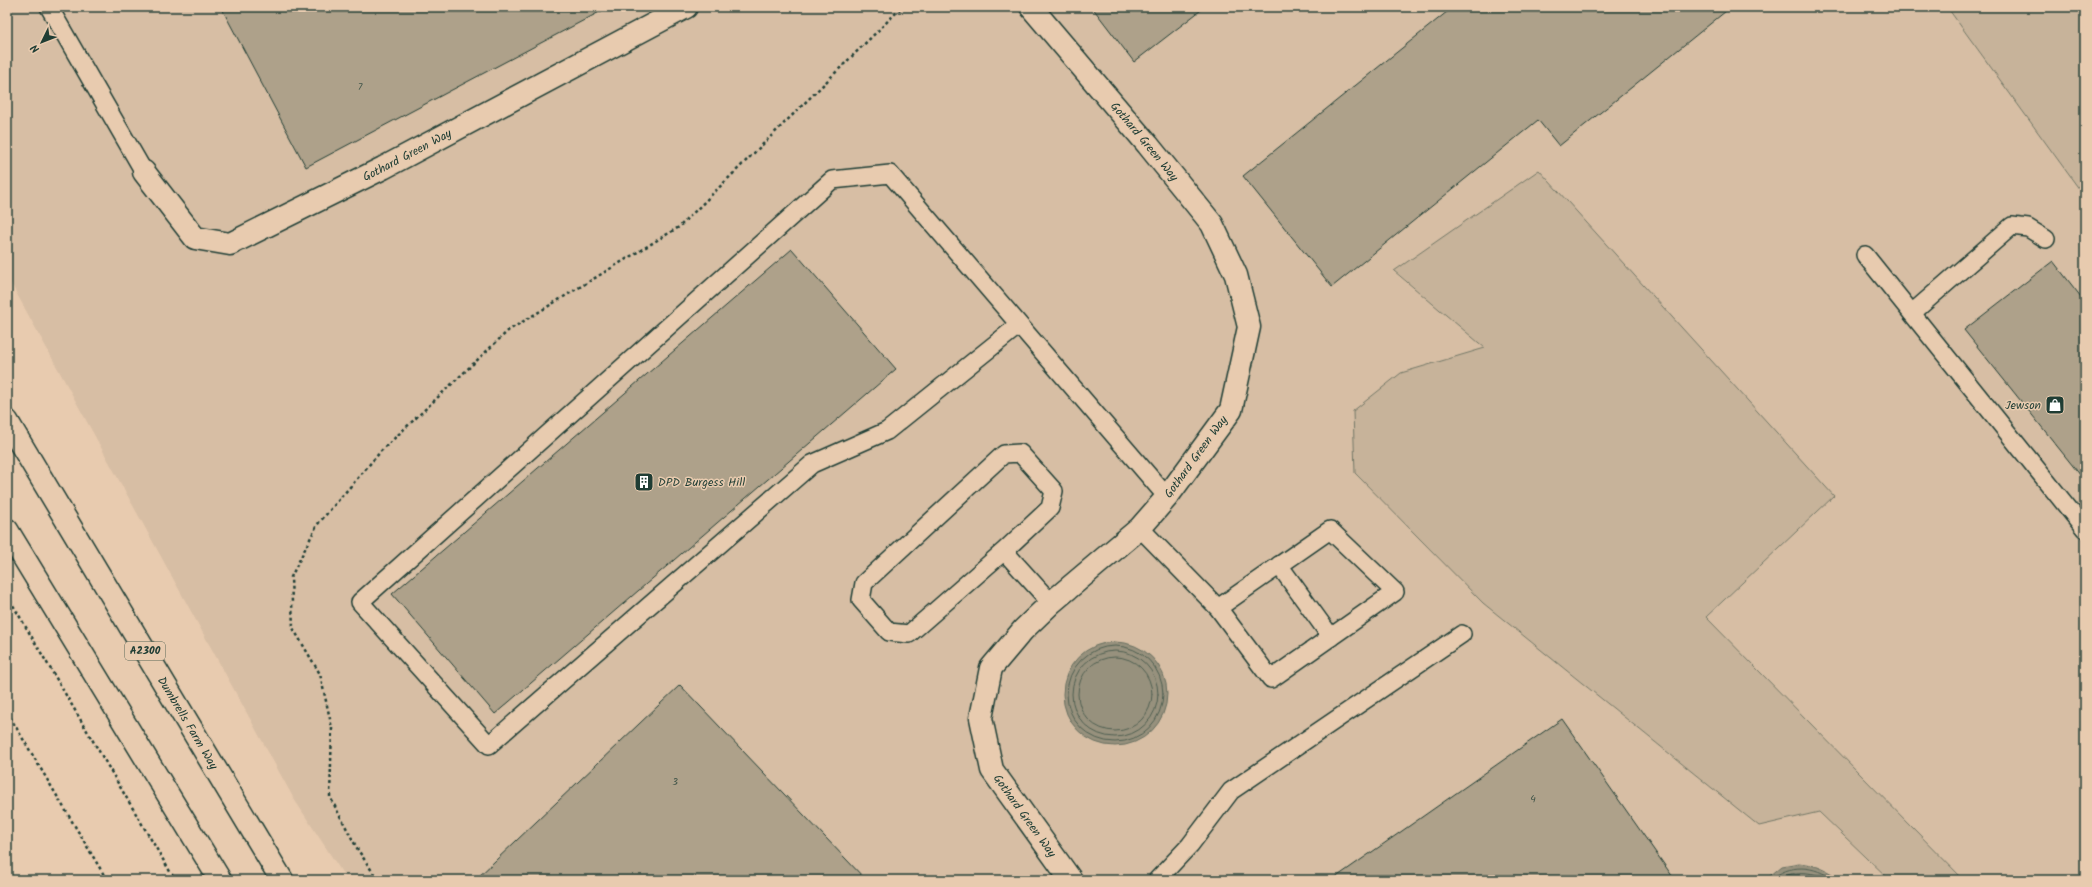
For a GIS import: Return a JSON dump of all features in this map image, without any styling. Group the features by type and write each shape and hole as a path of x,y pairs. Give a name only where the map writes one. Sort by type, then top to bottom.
{"street":[{"name":"Gothard Green Way","path":"144,172 195,238 230,244 383,168 686,7"},
{"name":"Gothard Green Way","path":"1031,7 1148,145 1212,224 1236,275 1249,327 1241,370 1231,410 1167,497 1140,528 1051,603 1023,630 991,668 981,718 992,770 1062,876"},
{"name":"Dumbrells Farm Way","path":"7,421 282,880"},
{"path":"7,530 220,880"}],"lane":[{"path":"49,7 144,172"},
{"path":"1019,325 887,431 812,464 489,745 360,602 832,180 890,174 1167,497"},
{"path":"1912,313 2012,226 2028,228 2046,239"},
{"path":"1865,255 2085,529"},
{"path":"1020,453 1054,491 1050,508 1004,551 909,634 889,632 861,600 864,583 869,577 1004,454 1020,453"},
{"path":"1140,528 1218,608 1271,678 1395,592 1330,530 1218,608"},
{"path":"1004,551 1051,603"},
{"path":"1279,565 1331,636"},
{"path":"1157,880 1190,845 1231,791 1462,634"}],"path":[{"path":"378,880 358,850 330,797 332,728 320,674 293,628 291,576 317,525 382,450 509,330 679,227 902,7"},
{"path":"7,596 175,880"},
{"path":"7,712 107,880"}],"shaded area":[{"path":"7,7 1947,7 2085,197 2085,874 2078,880 1964,880 1706,617 1834,495 1394,272 1486,348 1401,373 1355,473 1483,603 1759,826 1819,812 1890,880 347,880 294,799 7,276"},
{"path":"1947,7 2085,7 2085,197"},
{"path":"1539,170 1834,496 1706,617 1964,880 1890,880 1819,812 1759,826 1483,603 1355,473 1353,411 1401,373 1485,348 1394,271"}],"water":[{"path":"1115,642 1135,646 1152,657 1163,674 1167,694 1163,714 1152,731 1135,742 1115,746 1095,742 1078,731 1067,714 1063,694 1067,674 1078,657 1095,646"},
{"path":"1799,863 1822,868 1841,880 1765,880 1782,866"}],"building":[{"path":"221,7 609,7 306,167"},
{"path":"1092,7 1205,7 1134,62"},
{"path":"1453,7 1731,7 1559,146 1538,120 1332,287 1243,176"},
{"name":"DPD Burgess Hill","path":"792,249 896,369 495,714 392,594"},
{"name":"Jewson","path":"2053,261 2085,302 2085,481 1964,330"},
{"path":"680,685 866,880 475,880"},
{"path":"1562,719 1675,880 1332,880"}],"place":[{"name":"Jewson","path":"2055,405"},
{"name":"DPD Burgess Hill","path":"644,482"}]}
